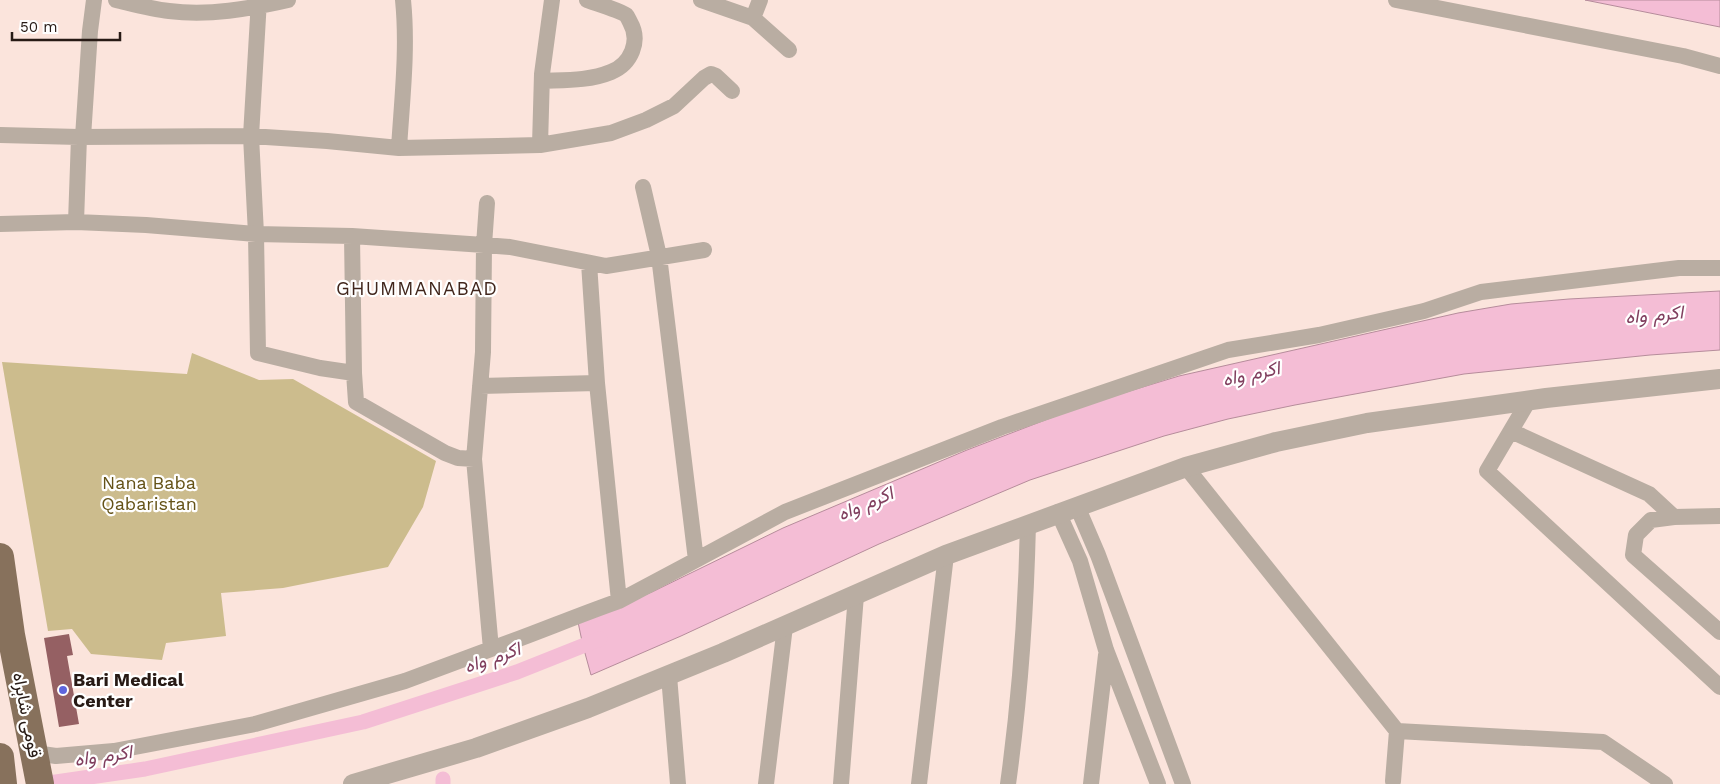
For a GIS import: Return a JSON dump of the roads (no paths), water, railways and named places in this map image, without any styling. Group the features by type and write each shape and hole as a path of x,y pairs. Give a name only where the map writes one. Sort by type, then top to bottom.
{"highway":[{"name":"قومی شاہراہ","path":"0,557 11,636 40,784"},
{"name":"قومی شاہراہ","path":"0,757 3,784"}],"street":[{"path":"76,222 81,137 94,0"},
{"path":"116,0 169,12 218,13 258,3 288,0"},
{"path":"399,148 405,59 406,22 404,0"},
{"path":"540,145 542,81 552,0"},
{"path":"542,81 581,80 598,77 613,71 628,60 635,38 633,26 626,15 587,0"},
{"path":"701,0 753,18 789,50"},
{"path":"753,18 760,0"},
{"path":"1396,0 1684,56 1720,66"},
{"path":"258,3 251,136 256,234 258,353 320,368 354,373"},
{"path":"0,135 81,137 251,136 399,148 540,145 611,133 646,120 674,106 704,78 711,74 732,90"},
{"path":"643,187 659,256 696,560"},
{"path":"487,203 484,245 483,352 474,459 491,649"},
{"path":"0,224 76,222 146,225 256,234 352,236 484,245 510,247 606,266 704,250"},
{"path":"352,236 356,402 446,453 458,458 474,459"},
{"path":"589,263 597,382 619,601"},
{"path":"35,753 56,756 114,752 255,724 405,681 619,601 794,509 1002,426 1228,350 1319,334 1424,311 1481,292 1679,268 1720,268"},
{"path":"353,784 476,748 588,708 785,626 946,555 1058,512 1186,467 1276,442 1367,423 1529,400 1720,379"},
{"path":"480,386 597,382"},
{"path":"1529,400 1487,471 1720,687"},
{"path":"1511,431 1649,494 1674,517"},
{"path":"1186,467 1397,731 1393,781"},
{"path":"1077,506 1098,555 1183,784"},
{"path":"1058,512 1080,562 1106,650 1158,784"},
{"path":"1720,516 1674,517 1651,520 1636,535 1633,555 1720,632"},
{"path":"1008,784 1014,739 1026,600 1028,524"},
{"path":"919,784 946,555"},
{"path":"841,784 856,595"},
{"path":"766,784 785,626"},
{"path":"1091,784 1106,650"},
{"path":"668,676 678,784"},
{"path":"1397,731 1603,742 1665,784"}],"water":[{"path":"1585,0 1720,0 1720,27"},
{"path":"1720,291 1720,350 1650,355 1464,374 1295,405 1228,419 1164,436 1030,480 879,544 681,636 591,675 578,622 652,592 783,528 967,450 1087,404 1179,376 1458,313 1511,304 1569,299"}],"waterway":[{"name":"اکرم واہ","path":"42,784 145,769 363,722 517,672 600,639"},
{"path":"443,779 443,784"}],"place":[{"name":"Bari Medical Center","path":"63,690"}],"district":[{"name":"GHUMMANABAD","path":"417,288"}],"park label":[{"name":"Nana Baba Qabaristan","path":"149,493"}]}
